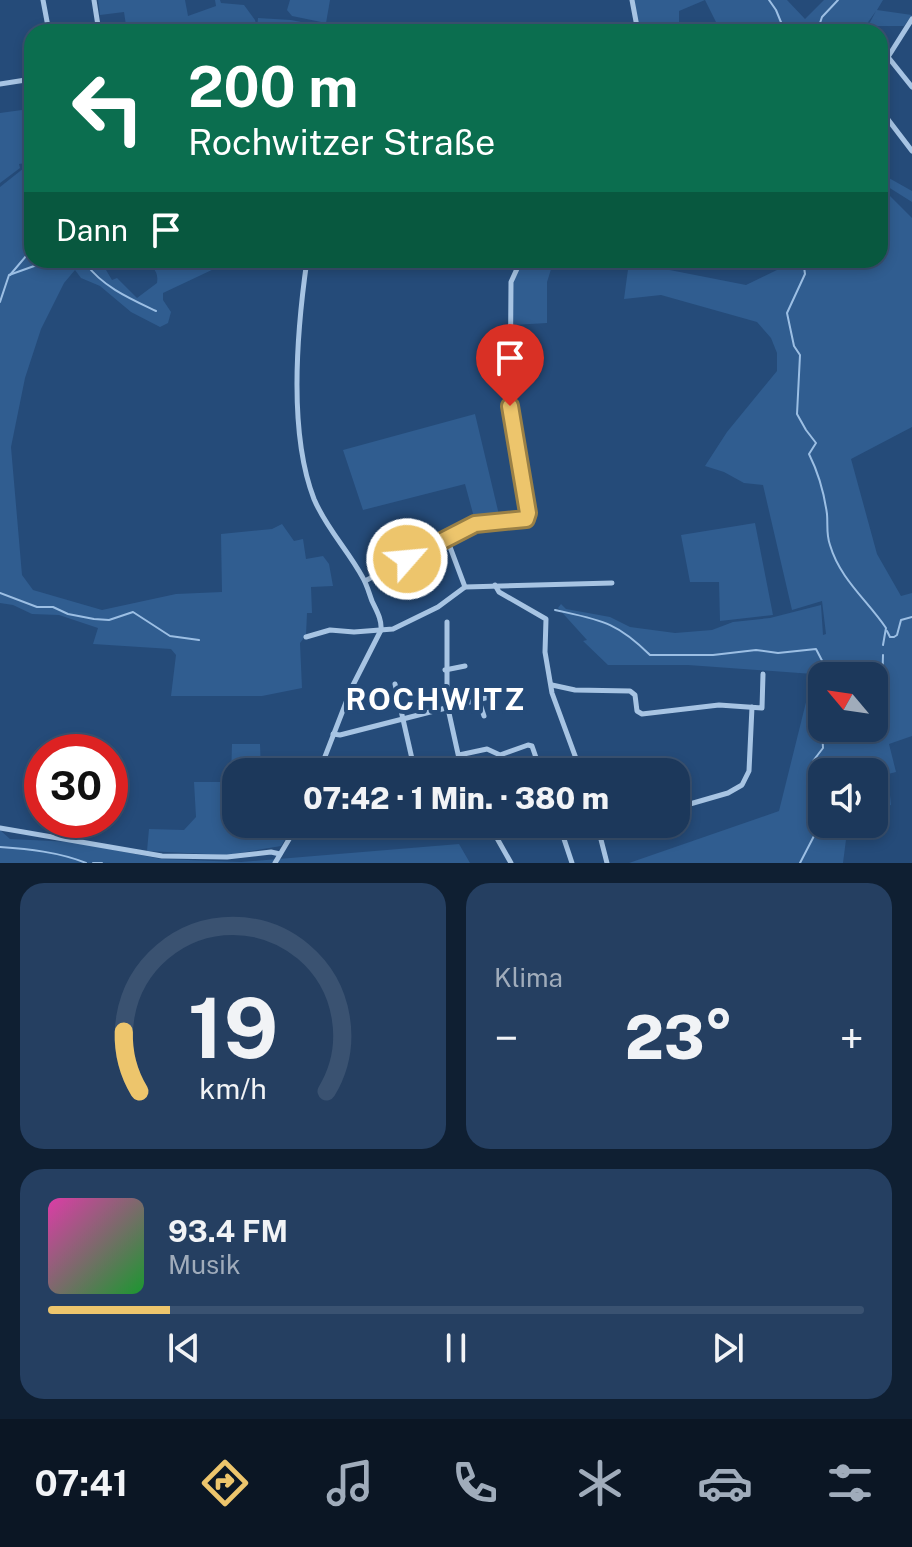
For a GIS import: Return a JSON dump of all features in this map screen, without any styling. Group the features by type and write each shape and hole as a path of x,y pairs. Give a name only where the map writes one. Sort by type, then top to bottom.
{"street":[{"path":"43,0 48,24"},
{"path":"94,0 98,24"},
{"path":"632,0 636,24"},
{"path":"911,21 888,57 912,87"},
{"path":"0,84 24,80"},
{"path":"888,124 912,151"},
{"path":"306,268 298,375 304,459 313,496 324,521 365,581 381,622 381,630 352,687 324,758"},
{"path":"365,581 475,524 526,519 528,513 510,412 511,282 517,268"},
{"path":"447,539 465,587"},
{"path":"306,637 330,630 393,629 447,601 465,587 612,583"},
{"path":"495,584 499,592 546,619 545,652 552,685 576,758"},
{"path":"447,622 445,670 448,708 460,758"},
{"path":"445,670 465,666"},
{"path":"552,685 575,690 634,692 637,711 642,714 719,705 762,708 763,674"},
{"path":"395,684 412,758"},
{"path":"333,734 493,696"},
{"path":"479,701 484,716"},
{"path":"690,804 728,793 742,785 749,771 752,707"},
{"path":"459,755 487,749 500,755 528,745 532,746 536,758"},
{"path":"0,828 162,856 280,854"},
{"path":"275,863 290,838"},
{"path":"497,838 511,863"},
{"path":"564,838 572,863"},
{"path":"601,838 607,863"}],"shaded area":[{"path":"98,0 185,0 188,16 216,6 215,0 220,0 221,3 244,5 256,24 126,24 124,12 100,15"},
{"path":"290,0 330,0 326,23 292,16 287,10"},
{"path":"632,0 705,0 679,11 679,24 636,24"},
{"path":"705,0 787,0 805,19 824,0 883,0 877,10 912,15 904,26 869,24 876,11 867,24 717,24"},
{"path":"258,18 311,24 257,24"},
{"path":"22,106 24,163 19,164 20,168 0,183 0,113 22,110"},
{"path":"24,168 24,268 109,268 106,270 112,280 117,278 137,298 157,283 153,268 216,268 163,293 163,300 171,312 168,323 160,327 131,312 100,286 81,278 75,270 64,283 41,329 25,378 11,447 22,575 33,590 102,610 176,594 222,592 221,534 272,529 282,524 294,541 303,539 306,559 323,556 329,564 333,586 311,587 312,613 307,613 306,635 300,643 302,688 262,696 171,696 176,655 171,649 93,644 98,628 59,615 32,614 0,603 0,187"},
{"path":"888,178 912,191 912,202 888,187"},
{"path":"888,194 912,218 912,427 851,459 877,554 901,596 912,593 912,736 889,744 896,772 888,774 888,758 808,758 808,838 846,838 843,863 629,863 779,811 808,694 808,742 888,742 888,662 808,662 808,674 688,665 608,665 583,641 587,640 558,608 561,604 566,609 610,617 630,627 675,633 712,630 733,622 770,618 821,605 823,635 826,634 822,601 792,610 763,485 744,483 705,466 727,432 777,371 777,353 771,338 757,322 661,295 624,299 628,268 660,268 746,285 781,268 888,268"},
{"path":"519,268 551,268 547,282 547,323 513,325 513,282"},
{"path":"475,414 500,519 475,521 465,484 363,510 343,450"},
{"path":"755,523 773,615 720,621 719,582 690,582 681,535"},
{"path":"232,744 260,744 260,758 232,758"},
{"path":"888,774 891,805 888,806"},
{"path":"194,782 221,782 222,838 286,838 281,846 227,855 147,851 149,829 184,830 196,817"},
{"path":"0,830 10,839 73,842 161,859 241,862 459,844 470,863 0,863"}],"waterway":[{"path":"769,0 782,24"},
{"path":"820,24 838,0"},
{"path":"10,275 24,258"},
{"path":"0,302 9,275 29,268"},
{"path":"90,268 109,286 156,311"},
{"path":"804,268 805,274 787,313 794,346 800,355 797,414 816,443 809,454 823,491 828,537 834,557 847,579 886,628 883,645"},
{"path":"0,593 37,607 53,607 68,614 94,619 109,620 133,612 170,636 199,640"},
{"path":"555,610 617,628 650,655 713,655 756,650 778,653 816,649 823,662"},
{"path":"887,631 890,637 894,637 901,620 912,617"},
{"path":"883,655 883,662"},
{"path":"800,863 815,834 817,795 812,769 813,761 823,748 823,742"},
{"path":"0,847 54,854 86,863"},
{"path":"93,863 102,863"}],"district":[{"name":"ROCHWITZ","path":"436,699"}],"route":[{"path":"407,559 475,524 526,519 528,513 510,406"}]}
